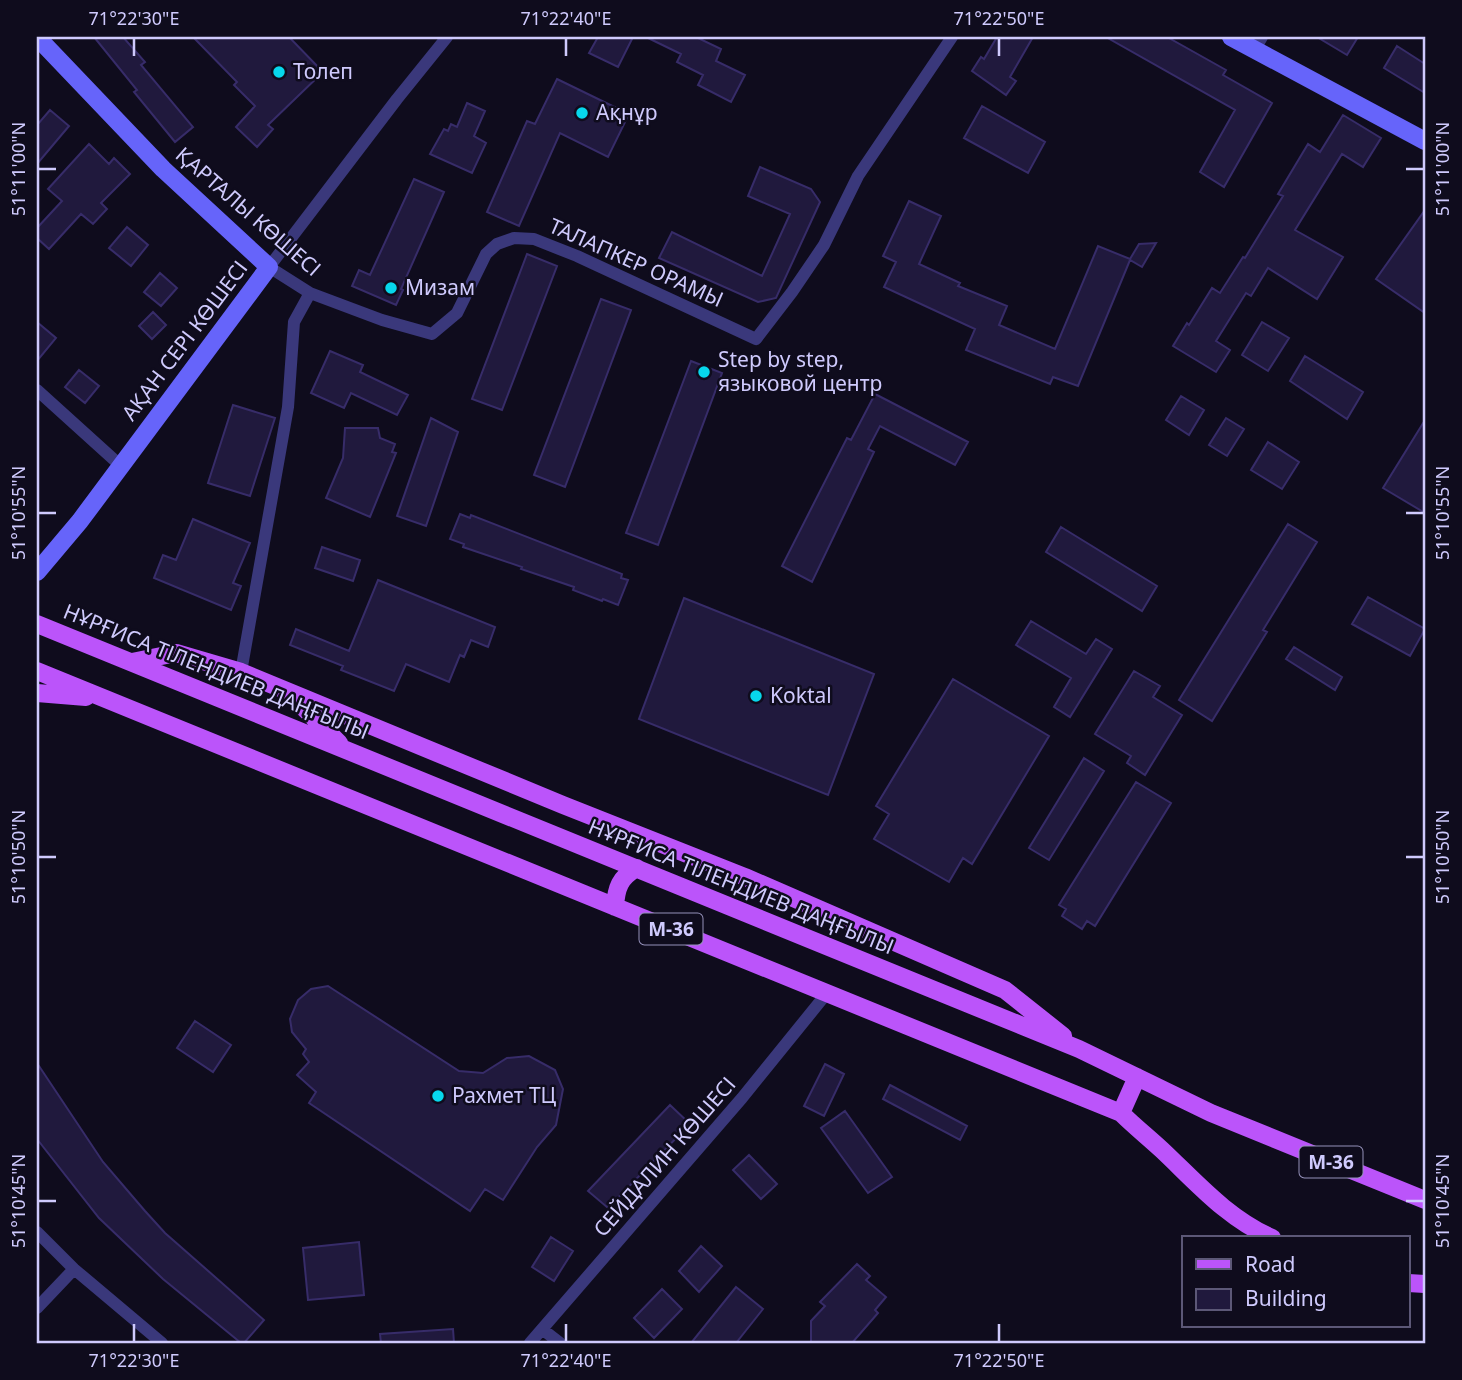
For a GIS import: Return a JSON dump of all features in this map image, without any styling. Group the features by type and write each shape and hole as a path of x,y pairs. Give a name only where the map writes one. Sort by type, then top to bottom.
{"main road":[{"name":"НҰРҒИСА ТІЛЕНДИЕВ ДАҢҒЫЛЫ","path":"37,624 1079,1049 1211,1113 1425,1199"},
{"path":"132,662 176,653 241,672 745,877 1005,990 1079,1049"},
{"name":"M-36","path":"37,671 1121,1113 1208,1196 1256,1231 1267,1236"},
{"path":"288,691 344,748"},
{"path":"37,693 108,700"},
{"path":"615,907 615,892 619,882 626,874 637,869"},
{"path":"1121,1113 1137,1077"}],"street":[{"name":"ҚАРТАЛЫ КӨШЕСІ","path":"37,37 163,169 269,267 310,293 294,322 288,407 241,672"},
{"name":"АҚАН СЕРІ КӨШЕСІ","path":"37,572 79,522 269,267 447,37"},
{"name":"ТАЛАПКЕР ОРАМЫ","path":"310,293 382,320 432,334 457,313 486,254 496,244 514,238 534,239 577,256 756,339 824,244 858,176 952,37"},
{"path":"1231,37 1258,43 1425,141"},
{"path":"37,390 121,466"},
{"name":"СЕЙДАЛИН КӨШЕСІ","path":"530,1343 742,1098 827,993"},
{"path":"37,1232 74,1269 162,1343"},
{"path":"37,1308 74,1269"},
{"path":"542,1329 560,1343"}],"building":[{"path":"94,37 123,37 145,62 141,65 193,127 175,142"},
{"path":"193,37 289,37 323,72 268,125 273,129 257,147 236,127 255,106 234,85 237,82"},
{"path":"598,37 633,37 618,67 589,53"},
{"path":"646,37 696,37 721,49 716,61 745,75 731,102 698,85 703,75 677,62 681,54"},
{"path":"997,37 1033,37 1010,77 1016,81 1006,95 972,71 981,57 984,59"},
{"path":"1106,37 1167,37 1226,70 1223,75 1272,103 1224,187 1200,172 1235,110"},
{"path":"1317,37 1358,37 1347,55"},
{"path":"1397,46 1425,64 1425,93 1384,68"},
{"path":"557,79 629,114 608,157 560,133 519,226 487,212 527,121 535,124"},
{"path":"467,103 485,111 474,136 486,143 472,173 430,154 444,129 448,131 451,124 457,127"},
{"path":"982,106 1045,142 1028,173 964,138"},
{"path":"50,110 69,126 37,164 37,125"},
{"path":"1343,115 1381,138 1363,167 1342,154 1295,230 1343,257 1317,299 1268,268 1251,296 1246,293 1216,341 1230,350 1216,372 1173,346 1212,288 1220,293 1243,257 1245,258 1283,196 1278,194 1308,144 1320,152"},
{"path":"89,144 109,164 114,158 130,174 101,203 107,209 93,224 81,214 49,249 37,238 37,228 62,201 48,189"},
{"path":"760,167 811,189 820,202 776,298 758,302 659,258 672,232 762,276 790,214 748,196"},
{"path":"414,179 444,192 396,305 352,286 359,270 370,275"},
{"path":"909,201 941,216 919,264 960,283 958,286 1007,306 999,325 1055,349 1098,246 1130,259 1139,244 1156,243 1142,267 1130,260 1078,386 1053,377 1050,384 966,350 975,329 884,287 896,262 883,256"},
{"path":"1425,210 1425,313 1376,279"},
{"path":"127,227 148,245 131,266 109,248"},
{"path":"527,254 557,266 502,410 472,399"},
{"path":"160,273 177,288 161,306 144,292"},
{"path":"601,299 631,310 565,487 534,475"},
{"path":"153,312 166,325 152,339 139,326"},
{"path":"37,322 56,338 37,361"},
{"path":"1262,322 1289,338 1268,371 1242,355"},
{"path":"330,351 363,365 360,372 408,395 397,415 351,393 344,408 311,393"},
{"path":"1305,356 1363,392 1347,419 1290,381"},
{"path":"691,361 722,373 658,545 626,533"},
{"path":"79,370 99,386 85,403 65,387"},
{"path":"875,394 968,442 955,465 880,426 868,449 874,452 812,582 782,566 847,438 851,440"},
{"path":"1181,396 1204,410 1189,435 1166,420"},
{"path":"233,405 275,418 250,496 208,483"},
{"path":"431,418 458,432 426,526 397,516"},
{"path":"1226,418 1244,429 1227,456 1209,445"},
{"path":"1425,420 1425,513 1383,488"},
{"path":"345,428 378,428 380,438 395,444 392,452 396,453 370,517 326,498 343,458"},
{"path":"1268,442 1299,462 1282,489 1251,470"},
{"path":"460,514 470,518 471,515 622,574 621,578 628,580 618,605 463,547 464,544 450,539"},
{"path":"193,519 250,543 233,583 241,586 231,610 154,578 163,555 176,560"},
{"path":"1288,524 1317,542 1263,630 1267,632 1212,721 1179,700"},
{"path":"1061,527 1157,586 1142,611 1046,552"},
{"path":"322,547 360,560 353,581 315,568"},
{"path":"378,580 495,627 488,647 471,640 464,657 460,655 449,682 406,664 394,691 341,670 343,666 290,645 296,629 349,651"},
{"path":"1368,597 1425,629 1410,656 1352,624"},
{"name":"Koktal","path":"684,598 874,674 828,795 639,719"},
{"path":"1031,621 1086,654 1096,639 1112,649 1070,717 1054,707 1071,678 1016,645"},
{"path":"1294,647 1342,677 1335,690 1286,659"},
{"path":"1134,671 1160,686 1153,697 1182,715 1145,775 1127,763 1131,756 1095,734"},
{"path":"953,679 1049,736 972,864 963,858 949,882 874,839 889,814 876,806"},
{"path":"1084,758 1104,771 1049,860 1029,848"},
{"path":"1136,782 1171,803 1095,926 1087,921 1082,929 1062,916 1066,909 1059,905"},
{"name":"Рахмет ТЦ","path":"328,986 459,1071 483,1073 507,1058 529,1056 555,1070 563,1089 556,1125 537,1147 503,1200 485,1189 470,1211 309,1103 316,1092 297,1075 309,1062 303,1054 306,1049 292,1032 290,1019 298,1000 311,989"},
{"path":"195,1021 231,1045 213,1072 177,1048"},
{"path":"37,1063 103,1162 145,1211 165,1233 264,1320 244,1343 163,1279 99,1218 37,1139"},
{"path":"825,1064 844,1074 824,1116 804,1106"},
{"path":"890,1085 967,1126 960,1140 883,1099"},
{"path":"670,1105 690,1124 608,1208 588,1191"},
{"path":"845,1111 892,1177 868,1193 821,1128"},
{"path":"749,1155 777,1184 761,1199 733,1170"},
{"path":"551,1237 573,1251 554,1281 532,1267"},
{"path":"359,1242 364,1295 308,1300 303,1248"},
{"path":"701,1246 722,1266 699,1292 679,1271"},
{"path":"857,1264 870,1276 866,1280 886,1297 875,1310 878,1313 852,1343 811,1343 811,1321 825,1306 820,1302"},
{"path":"736,1287 763,1309 736,1343 691,1343"},
{"path":"662,1289 682,1309 654,1338 634,1318"},
{"path":"453,1329 454,1343 381,1343 380,1334"}],"place":[{"name":"Толеп","path":"279,72"},
{"name":"Ақнұр","path":"582,113"},
{"name":"Мизам","path":"391,288"},
{"name":"Step by step, языковой центр","path":"704,372"},
{"name":"Koktal","path":"756,696"},
{"name":"Рахмет ТЦ","path":"438,1096"}]}
